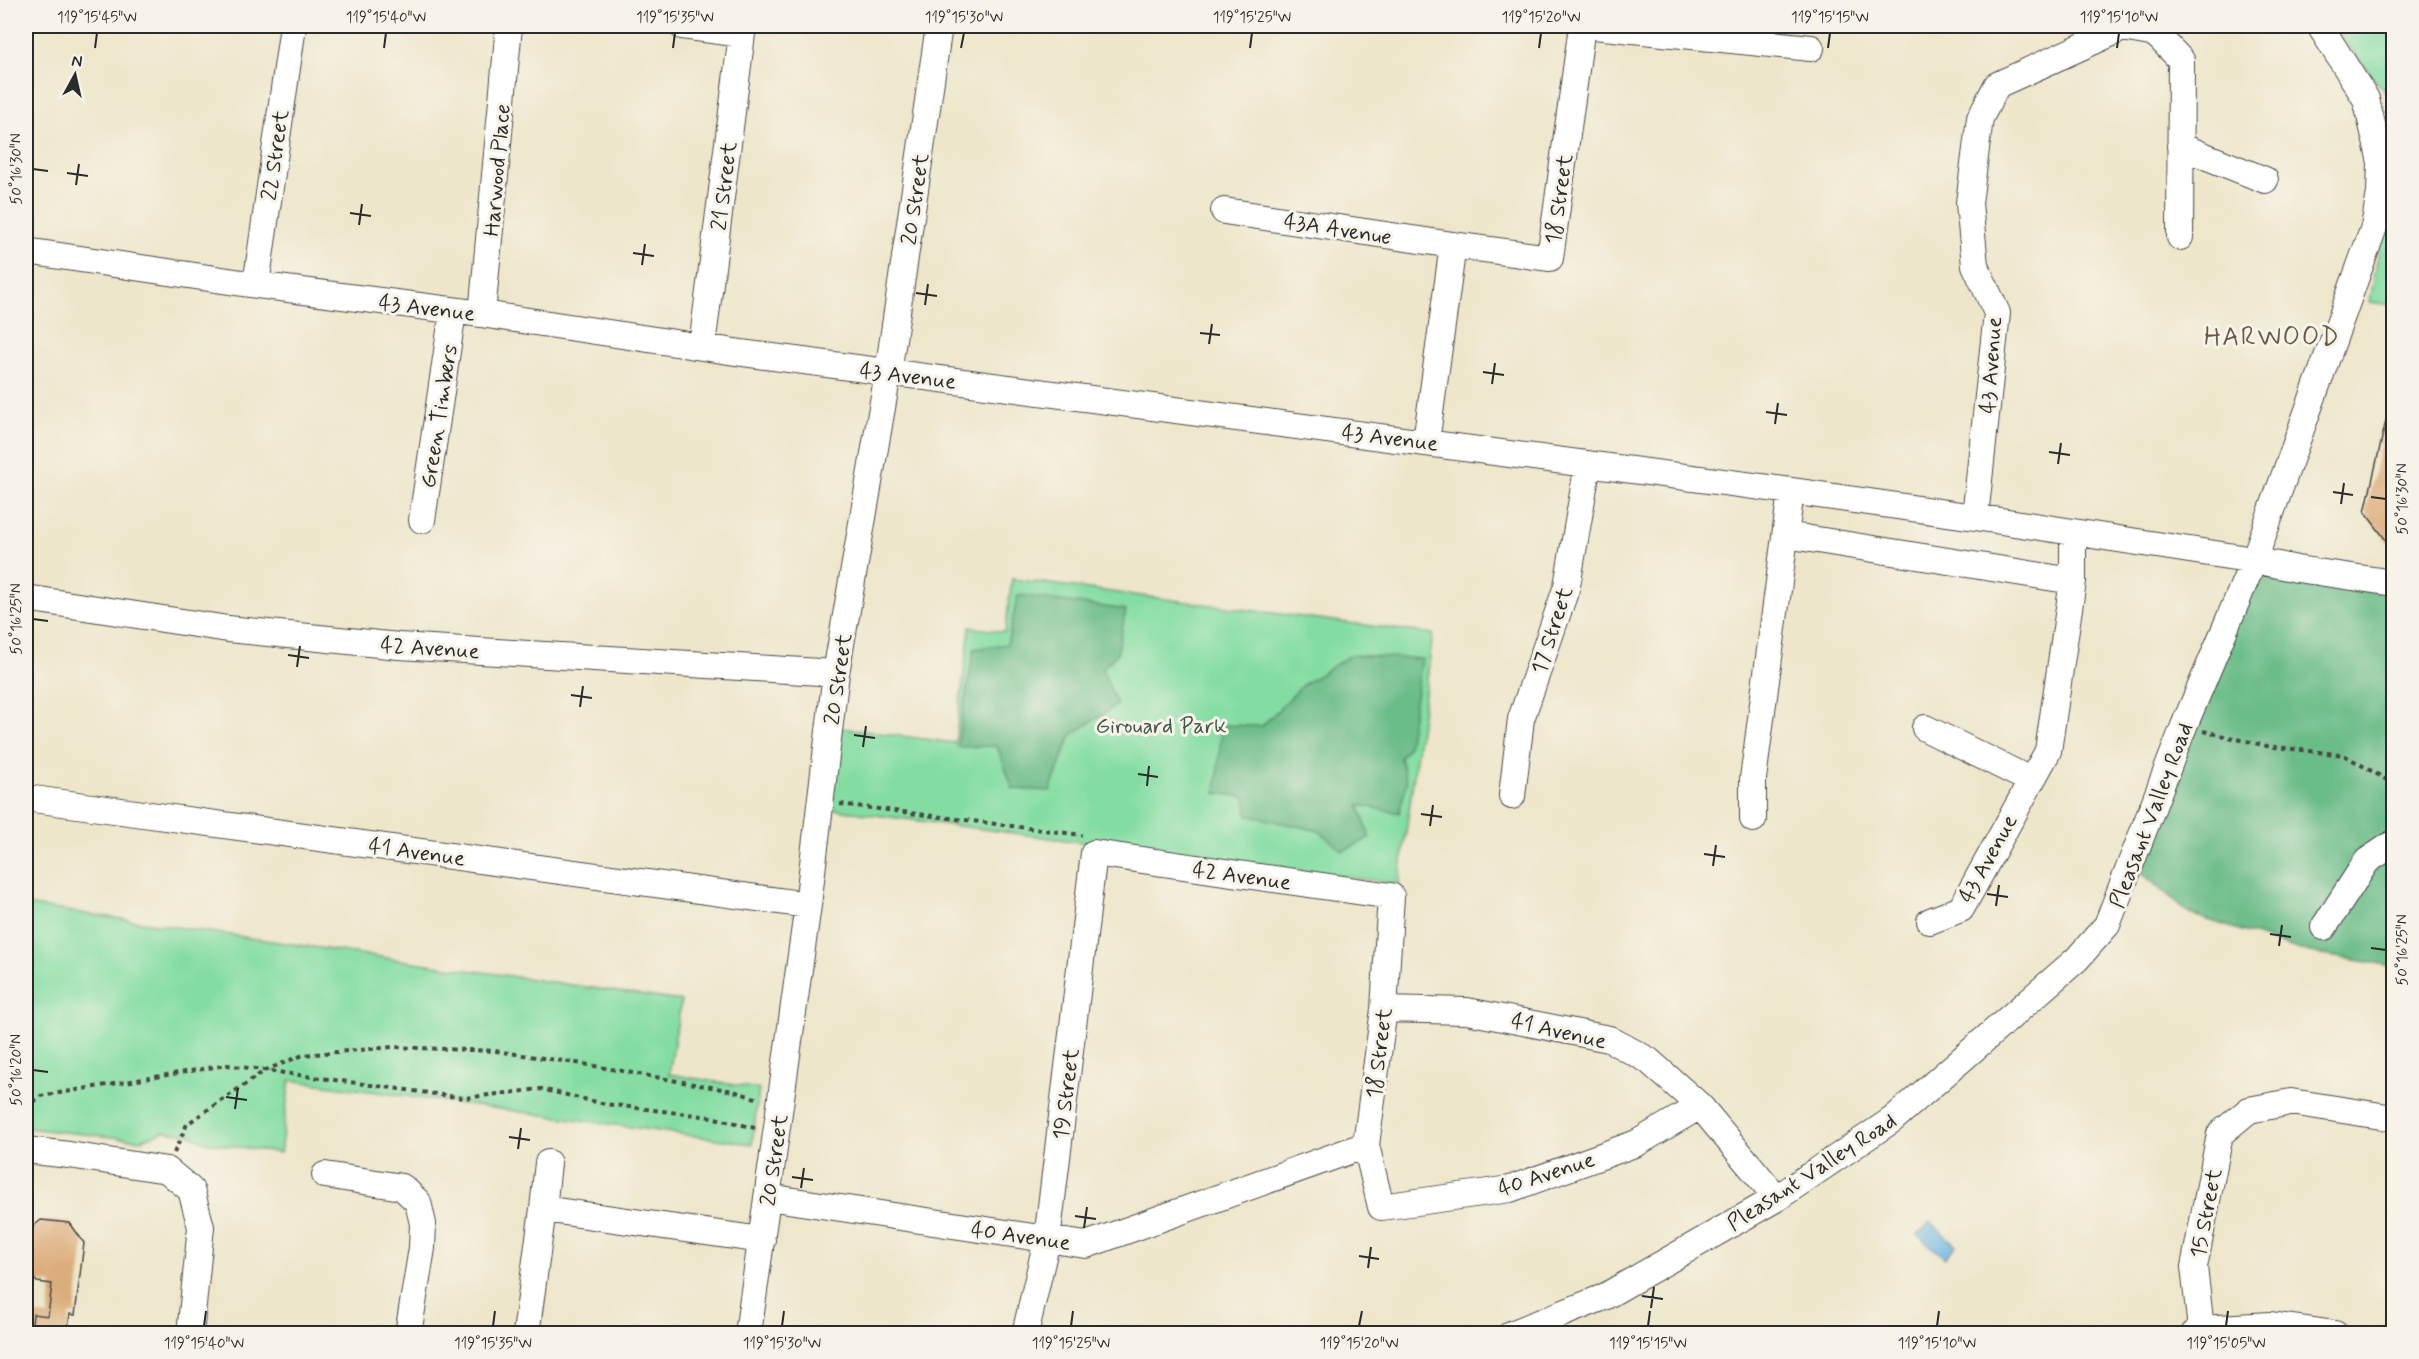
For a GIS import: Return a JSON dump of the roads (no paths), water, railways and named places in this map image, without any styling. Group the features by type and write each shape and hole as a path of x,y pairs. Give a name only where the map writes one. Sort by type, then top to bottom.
{"street":[{"name":"22 Street","path":"256,285 293,26"},
{"name":"Harwood Place","path":"482,314 509,26"},
{"path":"682,26 742,30"},
{"name":"20 Street","path":"748,1334 808,905 836,674 888,373 939,26"},
{"name":"18 Street","path":"1453,245 1550,258 1582,26"},
{"path":"1594,26 1811,48"},
{"name":"Pleasant Valley Road","path":"1511,1334 1604,1297 1778,1198 1892,1120 2077,959 2107,925 2184,726 2254,560 2387,194 2366,99 2320,26"},
{"name":"43 Avenue","path":"1975,516 1997,313 1975,265 1969,203 1980,118 1997,85 2123,28 2156,34 2181,60 2180,237"},
{"name":"21 Street","path":"702,346 742,30"},
{"path":"2180,147 2265,180"},
{"name":"43A Avenue","path":"1224,211 1453,245"},
{"path":"1426,442 1453,245"},
{"name":"43 Avenue","path":"26,251 888,373 1975,516 2394,583"},
{"name":"Green Timbers","path":"422,520 453,311"},
{"name":"17 Street","path":"1512,796 1521,719 1567,586 1588,464"},
{"path":"1753,819 1753,779 1791,491"},
{"name":"43 Avenue","path":"1930,921 1960,909 2048,751 2073,580 2073,532"},
{"path":"1786,535 2073,580"},
{"name":"42 Avenue","path":"26,598 228,628 399,646 836,674"},
{"path":"1925,729 2030,780"},
{"name":"41 Avenue","path":"26,798 808,905"},
{"path":"2324,927 2367,861 2394,843"},
{"name":"42 Avenue","path":"1094,853 1391,896"},
{"name":"19 Street","path":"1025,1334 1047,1240 1094,853"},
{"name":"18 Street","path":"1381,1207 1366,1145 1384,1009 1391,896"},
{"name":"41 Avenue","path":"1384,1009 1467,1011 1609,1039 1648,1060 1700,1106 1778,1198"},
{"name":"15 Street","path":"2197,1331 2194,1267 2220,1134 2248,1110 2291,1102 2394,1118"},
{"name":"40 Avenue","path":"1381,1207 1510,1189 1637,1143 1700,1106"},
{"name":"40 Avenue","path":"768,1197 1086,1245 1366,1145"},
{"path":"26,1150 167,1170 191,1190 201,1227 190,1334"},
{"path":"526,1334 549,1162"},
{"path":"325,1175 402,1187 418,1202 423,1224 422,1248 408,1334"},
{"path":"543,1209 762,1240"},
{"path":"2197,1331 2271,1325 2335,1334"}],"water":[{"path":"1930,1222 1956,1245 1945,1258 1918,1235"}],"district":[{"name":"HARWOOD","path":"2272,336"}],"park label":[{"name":"Girouard Park","path":"1161,725"}]}
